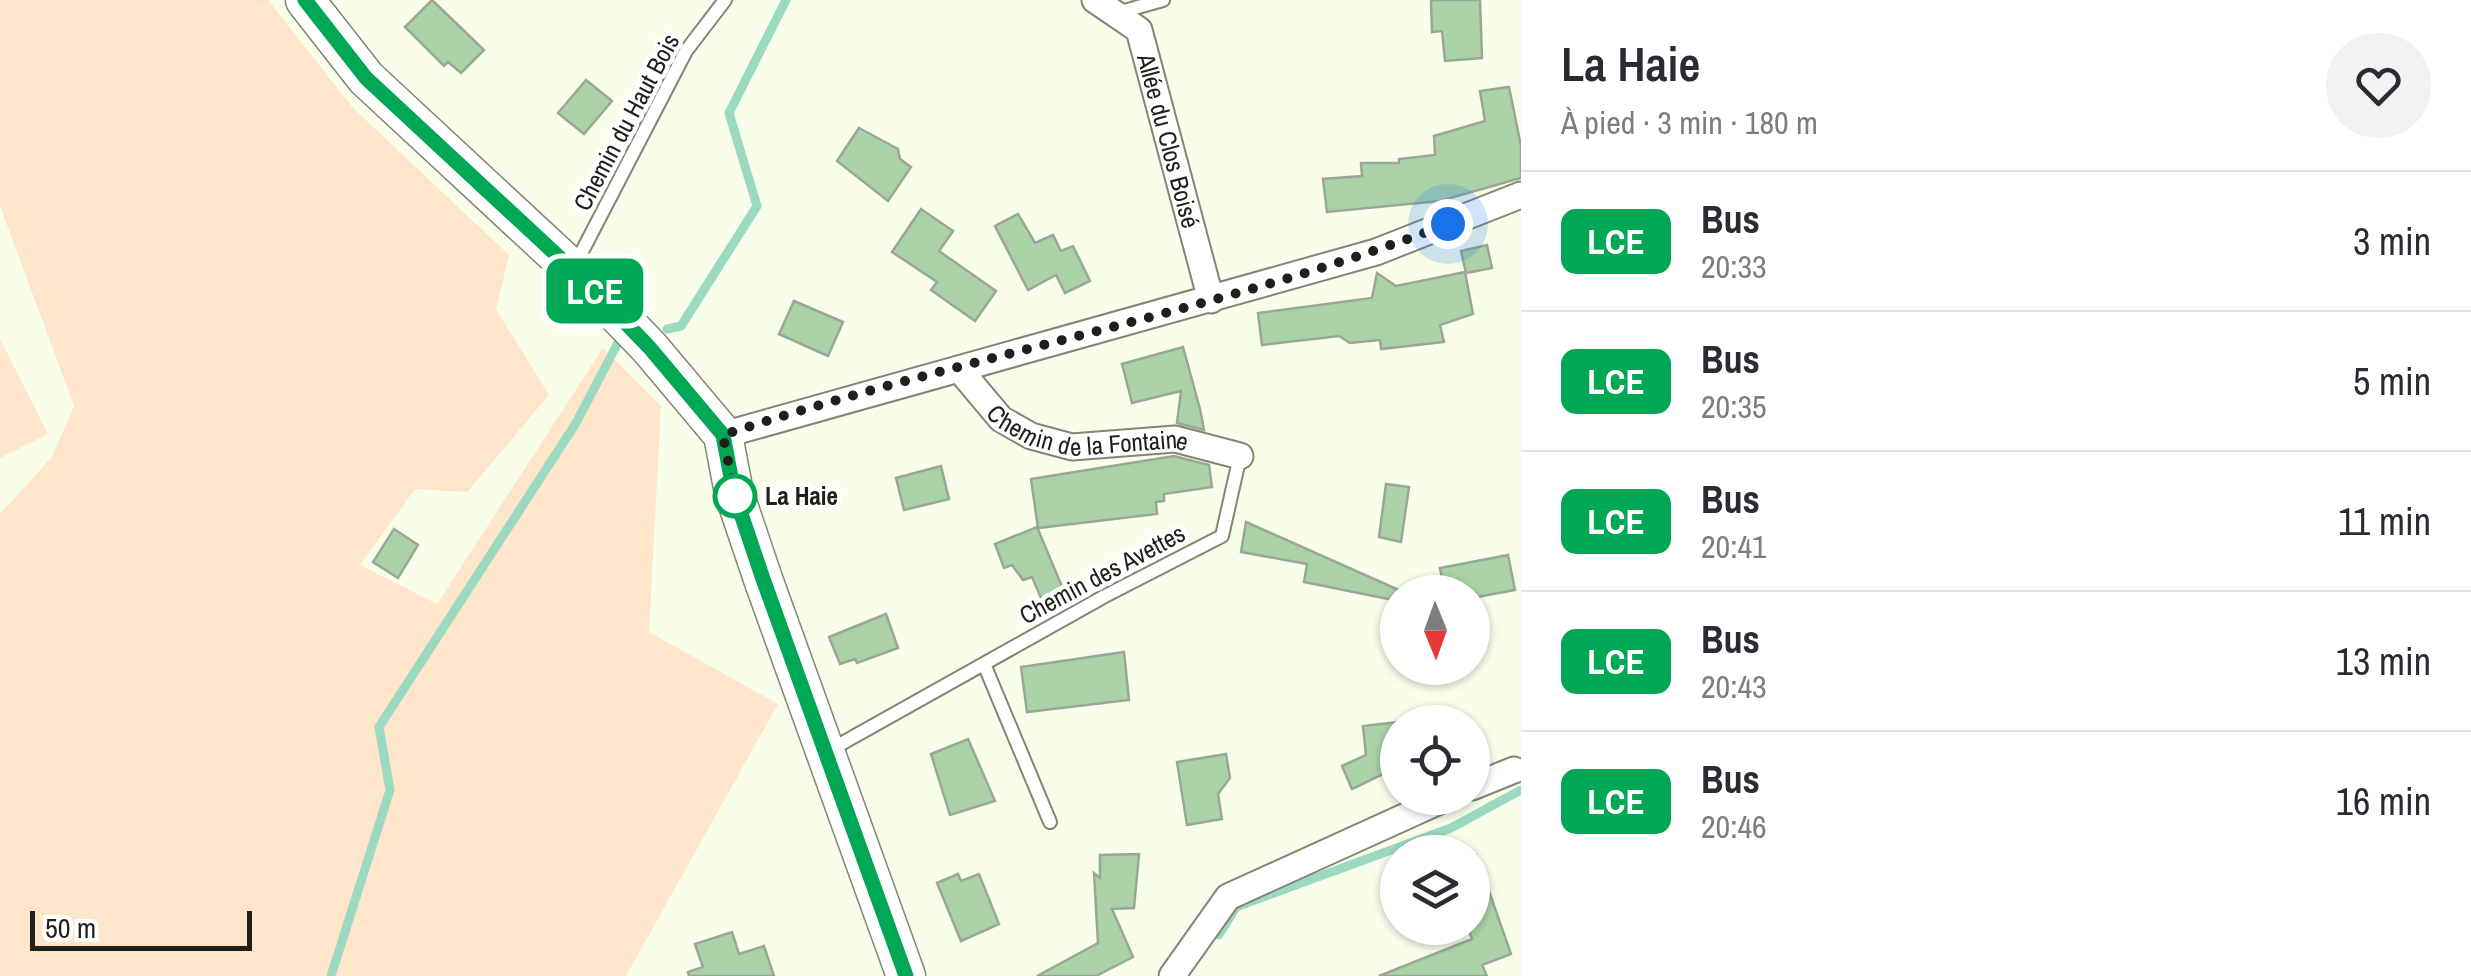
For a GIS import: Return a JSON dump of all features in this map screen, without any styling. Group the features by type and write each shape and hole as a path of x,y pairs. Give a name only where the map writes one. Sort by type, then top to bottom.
{"street":[{"path":"306,0 366,78 572,270 649,347 723,435 734,493 906,976"},
{"name":"Allée du Clos Boisé","path":"1105,7 1139,30 1211,300"},
{"path":"723,435 1376,252 1521,195"},
{"name":"Chemin de la Fontaine","path":"959,368 1000,420 1031,436 1072,447 1174,439 1240,456"},
{"path":"1490,780 1514,770"},
{"path":"1172,976 1228,897 1409,815"}],"lane":[{"name":"Chemin du Haut Bois","path":"572,270 686,51 725,0"},
{"path":"1105,7 1163,0"},
{"name":"Chemin des Avettes","path":"824,754 1222,536 1240,456"},
{"path":"984,664 1050,822"}],"shaded area":[{"path":"0,0 268,0 353,108 509,255 496,309 549,395 467,492 415,489 360,565 437,604 603,348 661,406 649,632 778,704 626,976 0,976 0,514 52,457 74,406 0,206"},
{"path":"0,339 48,434 0,458"}],"building":[{"path":"432,0 484,50 461,73 448,62 444,66 405,27"},
{"path":"1431,0 1480,0 1482,58 1445,61 1442,31 1432,32"},
{"path":"586,80 612,101 584,134 558,113"},
{"path":"1509,87 1521,146 1521,178 1440,201 1327,212 1323,179 1362,176 1361,163 1399,163 1399,159 1435,155 1434,136 1485,121 1480,91"},
{"path":"859,128 898,149 900,159 911,167 888,201 837,161"},
{"path":"921,209 953,231 939,251 996,291 975,321 931,290 937,282 892,252"},
{"path":"1018,214 1035,243 1053,235 1061,251 1073,246 1090,281 1065,293 1056,275 1028,290 995,226"},
{"path":"1487,245 1492,268 1466,273 1461,251"},
{"path":"1465,272 1473,314 1440,325 1444,342 1381,349 1380,340 1350,343 1339,336 1262,345 1258,313 1372,298 1377,273 1396,286"},
{"path":"794,301 843,322 828,356 779,334"},
{"path":"1183,347 1204,430 1177,423 1181,391 1132,403 1122,364"},
{"path":"1174,456 1209,465 1212,487 1164,494 1164,501 1156,502 1157,514 1038,528 1031,479"},
{"path":"941,466 949,499 904,510 896,478"},
{"path":"1386,484 1409,487 1401,542 1379,537"},
{"path":"1246,522 1380,582 1380,597 1304,582 1307,564 1241,552"},
{"path":"1037,527 1066,596 1044,605 1032,577 1023,580 1012,565 1004,568 995,544"},
{"path":"394,529 418,545 398,578 373,562"},
{"path":"1508,555 1515,590 1490,595 1490,575 1441,575 1440,568"},
{"path":"886,614 898,648 857,663 855,659 840,664 829,637"},
{"path":"1124,652 1129,700 1027,712 1021,667"},
{"path":"1380,724 1380,776 1352,789 1342,766 1366,755 1363,726"},
{"path":"968,739 995,801 950,815 931,754"},
{"path":"1226,754 1230,778 1218,794 1222,819 1187,825 1177,762"},
{"path":"1139,854 1134,908 1112,909 1133,957 1096,976 1037,976 1098,943 1094,873 1100,878 1100,855"},
{"path":"958,874 961,881 979,874 999,924 961,941 937,883"},
{"path":"1490,894 1511,954 1482,965 1487,976 1379,976 1457,945 1490,945"},
{"path":"732,932 739,954 764,946 774,976 689,976 688,972 703,967 695,944"}],"waterway":[{"path":"667,329 681,326 757,206 729,113 786,0"},
{"path":"331,976 390,790 379,727 576,423 621,337"},
{"path":"1219,935 1236,907 1451,828 1521,790"}],"bus line":[{"name":"LCE","path":"305,0 366,78 589,285 649,347 723,435 734,493 763,579 906,976"}],"place":[{"name":"La Haie","path":"735,496"}],"route":[{"path":"735,496 723,435 1376,252 1448,224"}]}
